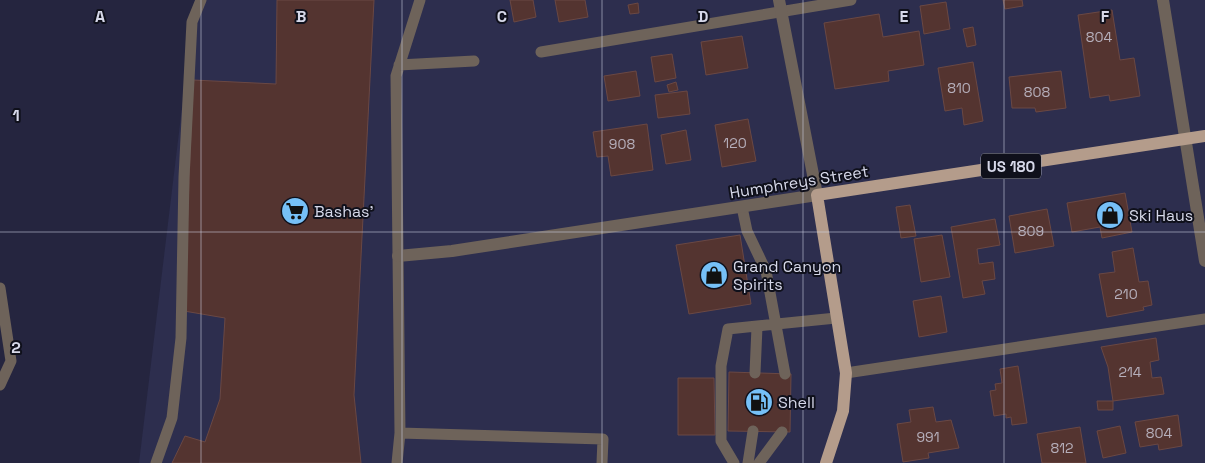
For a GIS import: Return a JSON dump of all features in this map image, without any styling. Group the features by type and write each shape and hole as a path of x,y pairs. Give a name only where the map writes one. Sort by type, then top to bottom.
{"main road":[{"name":"Humphreys Street","path":"817,195 1205,136"},
{"path":"817,195 846,373 843,411 826,463"}],"street":[{"path":"1163,0 1205,261"},
{"path":"780,5 817,195"},
{"name":"Humphreys Street","path":"398,256 452,251 817,195"}],"lane":[{"path":"156,463 172,418 181,338 184,177 192,22 201,0"},
{"path":"397,463 400,433 396,76 420,0"},
{"path":"541,52 653,34 780,5 851,0"},
{"path":"399,65 474,61"},
{"path":"742,207 747,231 766,272 785,374"},
{"path":"0,288 11,361 0,385"},
{"path":"734,463 721,441 721,366 728,330 836,318"},
{"path":"846,373 1205,319"},
{"path":"756,373 757,327"},
{"path":"748,463 753,431"},
{"path":"759,463 782,432"},
{"path":"400,433 603,439 602,463"}],"shaded area":[{"path":"195,0 1205,0 1205,463 139,463"}],"building":[{"path":"277,0 374,0 354,395 361,463 172,463 185,436 205,442 220,399 225,318 184,311 193,80 276,84"},
{"path":"510,0 533,0 536,17 514,22"},
{"path":"555,0 585,0 588,17 559,22"},
{"path":"1003,0 1022,0 1023,6 1005,9"},
{"path":"946,2 950,29 924,34 920,6"},
{"path":"638,3 639,13 630,14 628,5"},
{"path":"1112,10 1120,60 1134,58 1140,96 1110,101 1109,95 1090,98 1078,15"},
{"path":"879,14 883,37 919,31 924,65 888,71 889,81 835,89 824,23"},
{"path":"973,27 976,45 967,47 963,29"},
{"path":"742,36 748,68 706,75 701,42"},
{"path":"672,54 676,78 655,82 651,57"},
{"path":"973,62 983,121 964,125 962,108 945,111 938,68"},
{"path":"636,71 640,96 608,101 604,76"},
{"path":"1061,71 1066,108 1036,112 1035,108 1012,108 1009,77"},
{"path":"676,82 678,90 669,92 667,85"},
{"path":"687,91 690,114 658,118 655,95"},
{"path":"748,119 756,161 722,167 715,125"},
{"path":"647,124 653,170 611,176 608,156 597,157 593,132"},
{"path":"686,130 691,160 666,164 661,135"},
{"path":"1125,193 1132,232 1102,238 1100,227 1072,232 1067,203"},
{"path":"910,205 916,236 901,238 896,207"},
{"path":"1047,209 1054,246 1015,253 1009,216"},
{"path":"995,219 1000,245 977,249 979,264 993,262 995,279 982,281 985,294 963,298 951,227"},
{"name":"Grand Canyon Spirits","path":"740,235 751,304 689,314 676,245"},
{"path":"942,235 950,277 921,282 914,239"},
{"path":"1133,248 1139,282 1148,281 1152,305 1143,307 1144,310 1107,317 1099,274 1115,272 1112,252"},
{"path":"941,296 947,332 919,337 913,301"},
{"path":"1156,338 1159,360 1150,362 1152,378 1161,377 1164,394 1113,401 1108,367 1101,347"},
{"path":"1018,366 1027,423 1012,425 1011,417 1006,418 1006,414 994,416 990,391 996,390 995,384 1002,383 1000,369"},
{"name":"Shell","path":"729,372 791,374 790,432 728,431"},
{"path":"678,378 714,378 715,435 678,435"},
{"path":"1097,401 1113,401 1113,410 1098,410"},
{"path":"933,407 936,422 951,420 959,448 928,453 929,458 903,462 897,424 911,422 909,410"},
{"path":"1178,415 1182,446 1159,450 1158,444 1140,447 1135,422"},
{"path":"1120,426 1126,453 1103,458 1097,431"},
{"path":"1080,427 1086,463 1042,463 1037,434"}],"place":[{"name":"Bashas’","path":"295,211"},
{"name":"Ski Haus","path":"1110,215"},
{"name":"Grand Canyon Spirits","path":"714,275"},
{"name":"Shell","path":"759,402"}]}
